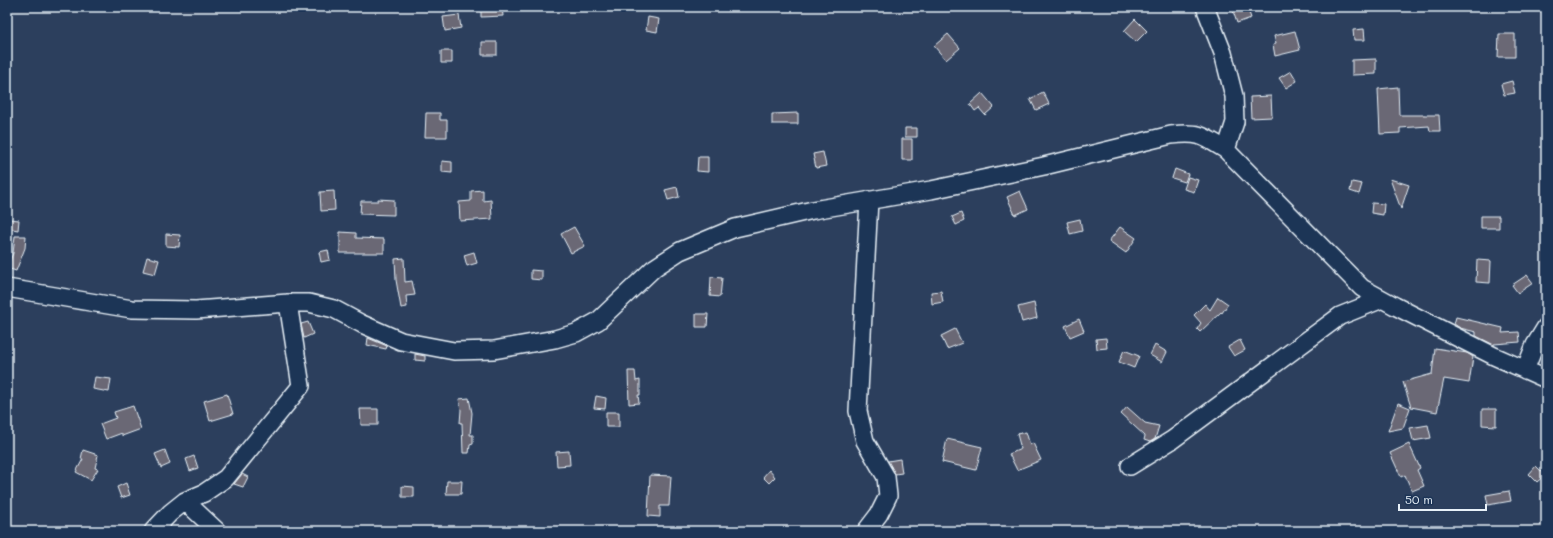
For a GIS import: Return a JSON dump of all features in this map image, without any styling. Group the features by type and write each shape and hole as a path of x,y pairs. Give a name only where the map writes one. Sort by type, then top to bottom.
{"street":[{"path":"1205,7 1223,53 1234,96 1235,122 1226,150"},
{"path":"7,288 132,309 196,310 288,303 308,303 334,309 362,324 401,341 454,351 494,350 576,334 598,320 654,268 680,251 735,228 813,210 931,190 1044,166 1170,135 1189,133 1202,135 1226,150 1362,288 1494,356 1546,379"},
{"path":"866,531 880,514 888,496 886,477 865,441 858,410 869,200"},
{"path":"1130,466 1172,440 1340,316 1382,299"},
{"path":"153,531 184,501 204,493 226,478 301,386 288,303"},
{"path":"1525,370 1535,345 1546,327"},
{"path":"184,501 217,531"}],"building":[{"path":"481,7 502,7 503,16 481,17"},
{"path":"1247,7 1251,18 1237,23 1233,11"},
{"path":"459,15 461,28 445,31 443,17"},
{"path":"648,17 659,19 657,32 646,30"},
{"path":"1135,19 1147,31 1136,42 1124,31"},
{"path":"1364,29 1365,40 1354,40 1353,30"},
{"path":"1295,31 1300,50 1275,56 1273,45 1276,44 1274,36"},
{"path":"948,34 960,48 946,60 934,46"},
{"path":"1499,34 1515,34 1515,57 1498,57"},
{"path":"482,42 497,42 497,55 482,55"},
{"path":"441,51 452,51 452,63 441,63"},
{"path":"1376,59 1376,74 1352,75 1352,60"},
{"path":"1291,71 1297,81 1286,88 1279,78"},
{"path":"1512,81 1515,93 1504,95 1501,84"},
{"path":"1398,87 1399,115 1439,115 1440,131 1430,131 1429,126 1400,128 1400,133 1380,134 1378,89"},
{"path":"1043,92 1049,104 1036,110 1030,99"},
{"path":"982,93 994,107 985,115 979,108 975,111 970,104"},
{"path":"1271,96 1272,117 1251,118 1250,97"},
{"path":"426,113 440,113 440,120 447,120 447,137 425,137"},
{"path":"798,113 798,124 772,124 772,114"},
{"path":"905,128 917,128 917,137 905,137"},
{"path":"902,139 912,139 912,160 902,160"},
{"path":"823,152 826,166 816,168 813,154"},
{"path":"698,157 708,157 708,172 697,171"},
{"path":"442,161 452,162 452,173 442,172"},
{"path":"1175,169 1188,174 1185,182 1172,178"},
{"path":"1188,177 1198,180 1194,192 1184,189"},
{"path":"1390,179 1409,185 1401,209"},
{"path":"1352,182 1362,184 1359,194 1350,191"},
{"path":"677,187 679,197 668,200 665,190"},
{"path":"483,190 483,201 491,200 492,219 460,221 459,202 471,201 471,191"},
{"path":"334,191 335,210 321,211 320,192"},
{"path":"1020,191 1028,209 1015,215 1007,197"},
{"path":"378,199 394,200 394,215 360,214 361,201 378,201"},
{"path":"1372,203 1384,204 1383,215 1371,213"},
{"path":"961,213 964,221 956,225 952,217"},
{"path":"1481,216 1499,216 1499,228 1481,228"},
{"path":"9,219 19,220 18,230 7,228"},
{"path":"1080,219 1082,231 1070,234 1067,222"},
{"path":"574,227 585,246 571,253 561,234"},
{"path":"1120,227 1136,238 1126,253 1109,241"},
{"path":"340,232 356,233 356,238 384,239 384,253 340,253"},
{"path":"166,234 180,235 179,247 166,246"},
{"path":"15,236 26,236 25,248 16,271 7,268 13,253"},
{"path":"328,250 330,260 321,262 319,252"},
{"path":"474,252 477,263 467,266 464,255"},
{"path":"147,257 159,260 155,274 143,271"},
{"path":"404,258 405,282 412,281 415,295 406,296 407,307 401,308 396,280 395,259"},
{"path":"1477,260 1491,261 1490,283 1476,282"},
{"path":"531,270 542,271 542,280 531,279"},
{"path":"1527,275 1533,283 1518,293 1512,285"},
{"path":"711,277 722,278 720,297 710,296"},
{"path":"941,291 943,302 932,304 931,292"},
{"path":"1218,297 1228,304 1222,313 1221,312 1200,332 1197,329 1201,323 1194,315 1205,304 1210,310"},
{"path":"1034,303 1037,318 1022,322 1018,307"},
{"path":"696,314 708,314 707,327 696,327"},
{"path":"1456,317 1503,328 1502,333 1519,332 1520,342 1494,345 1476,336 1476,332 1460,328 1454,324"},
{"path":"1079,319 1084,331 1070,337 1065,326"},
{"path":"308,322 313,334 304,338 301,324"},
{"path":"955,329 962,343 947,349 941,336"},
{"path":"368,338 387,346 386,349 367,345"},
{"path":"1106,338 1107,348 1097,349 1096,339"},
{"path":"1240,340 1245,350 1234,356 1228,347"},
{"path":"1155,345 1167,352 1162,362 1150,355"},
{"path":"1435,348 1467,353 1473,357 1469,383 1444,379 1437,412 1411,407 1403,382 1432,374"},
{"path":"1124,350 1139,356 1134,368 1119,362"},
{"path":"415,354 425,356 425,361 415,360"},
{"path":"628,371 635,371 636,381 640,380 640,395 638,395 639,403 629,404"},
{"path":"95,377 111,379 109,392 93,389"},
{"path":"227,394 233,414 210,421 204,401"},
{"path":"596,396 606,398 605,409 594,408"},
{"path":"469,398 472,413 470,435 473,435 473,444 470,445 469,453 463,453 462,423 460,423 461,410 459,399"},
{"path":"1398,403 1410,408 1403,428 1388,431"},
{"path":"133,406 141,429 122,436 122,433 106,439 100,424 116,418 114,412"},
{"path":"1127,407 1145,423 1159,426 1155,439 1150,442 1144,440 1145,436 1121,414"},
{"path":"360,409 378,409 378,425 361,425"},
{"path":"1482,409 1496,409 1496,426 1482,425"},
{"path":"606,412 619,412 619,427 606,427"},
{"path":"1428,425 1431,438 1413,441 1410,428"},
{"path":"1026,432 1030,445 1033,443 1041,460 1017,470 1009,454 1021,449 1017,434"},
{"path":"947,439 982,447 976,470 942,462"},
{"path":"1409,444 1420,468 1417,470 1424,486 1412,491 1405,475 1401,477 1390,453"},
{"path":"83,450 98,455 95,468 98,469 91,480 76,472 83,459 81,459"},
{"path":"165,450 170,464 161,468 155,454"},
{"path":"569,451 570,465 557,466 556,452"},
{"path":"194,456 198,468 190,471 186,459"},
{"path":"900,459 902,473 895,474 888,461"},
{"path":"1536,466 1545,475 1537,482 1529,474"},
{"path":"769,470 775,477 769,483 763,477"},
{"path":"242,474 248,477 243,487 234,484"},
{"path":"650,475 671,476 669,506 660,506 660,517 648,516"},
{"path":"447,481 462,481 461,494 446,494"},
{"path":"126,483 130,495 121,498 117,487"},
{"path":"402,486 414,487 414,497 402,497"},
{"path":"1509,491 1511,501 1488,505 1486,495"}]}
